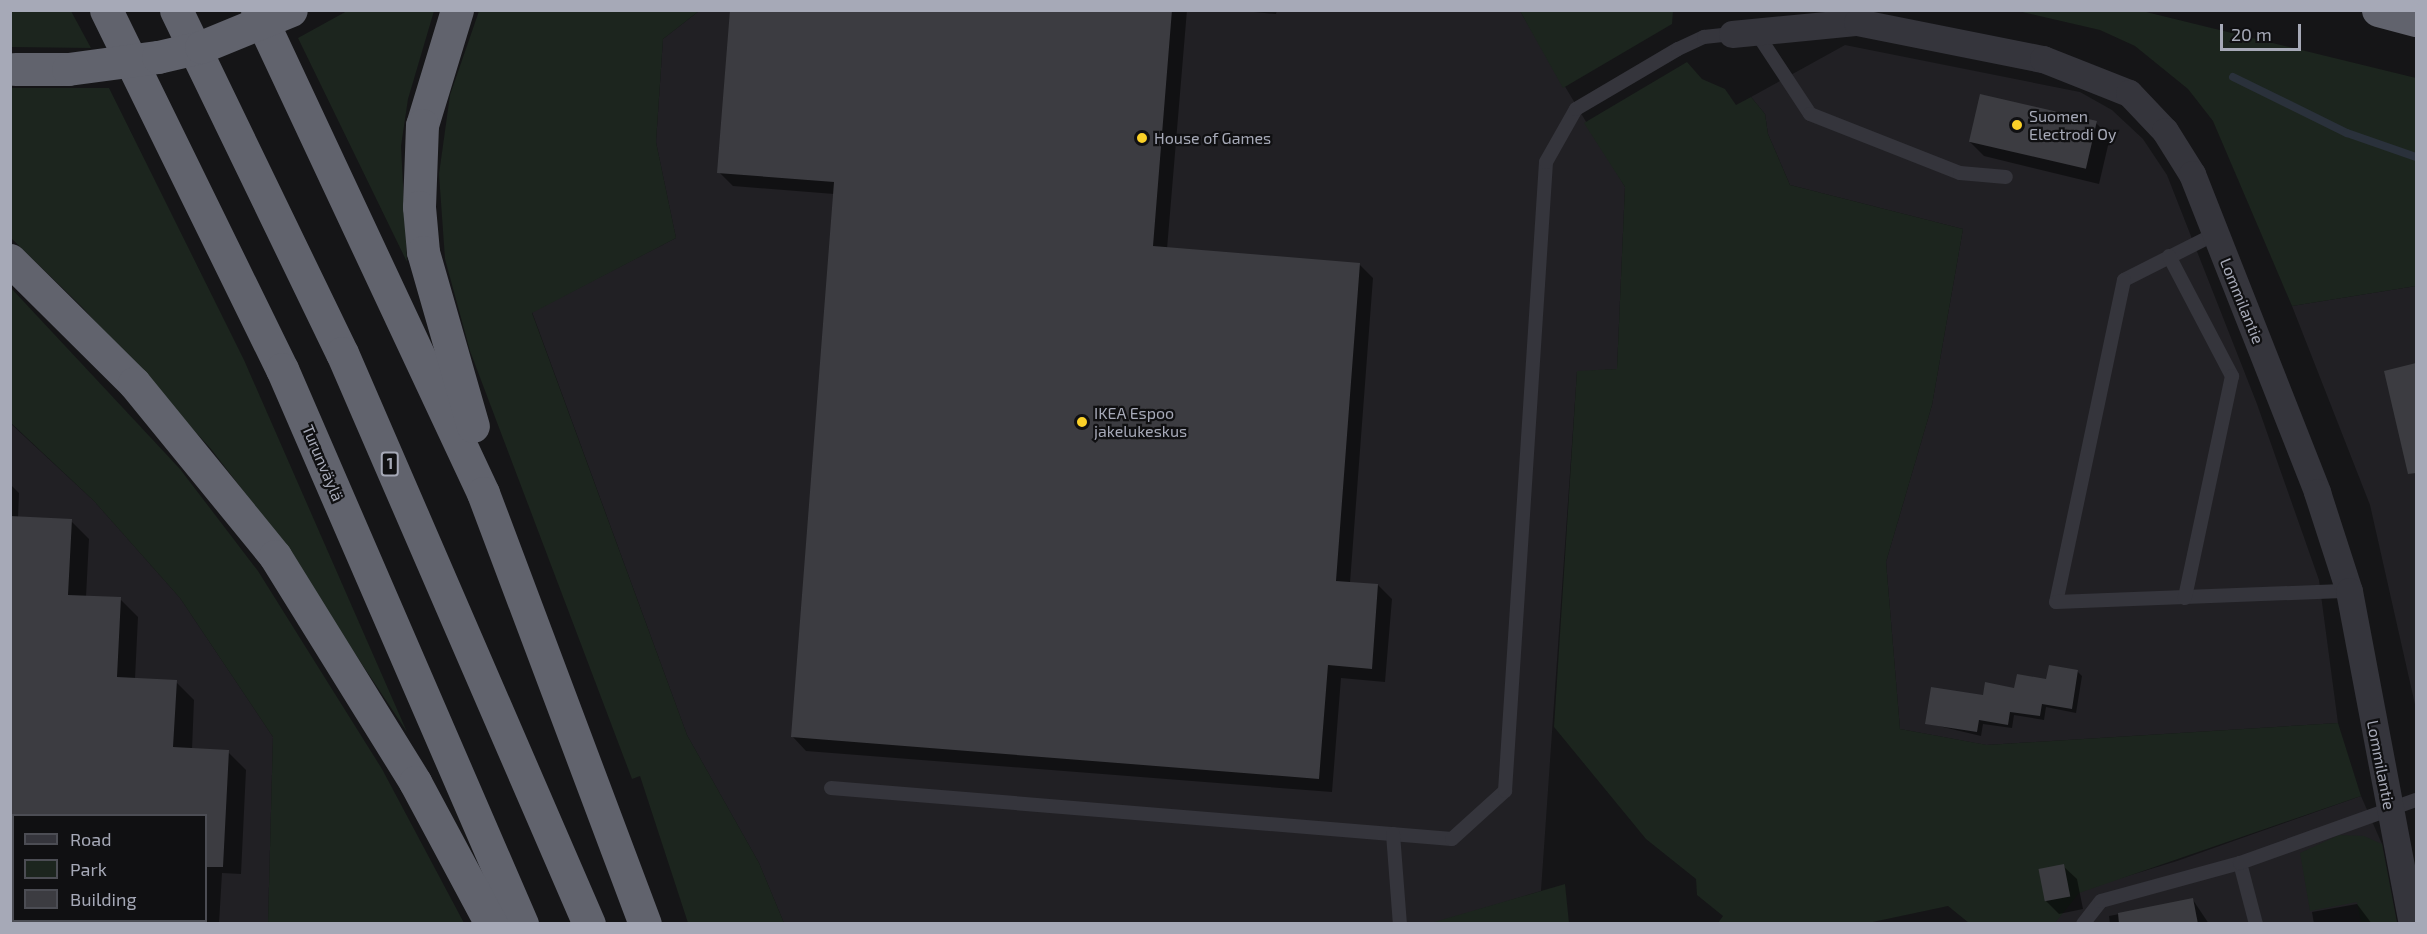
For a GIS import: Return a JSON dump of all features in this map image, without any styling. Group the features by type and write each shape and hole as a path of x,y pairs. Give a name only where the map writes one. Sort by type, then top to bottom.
{"highway":[{"name":"Turunväylä","path":"106,10 282,369 522,924"},
{"name":"1","path":"176,10 342,353 590,924"},
{"path":"257,10 434,377 483,493 645,924"},
{"path":"13,69 68,69 158,57 201,47 291,10"},
{"path":"457,10 422,125 419,207 423,252 471,414 483,493"},
{"path":"2378,10 2416,20"},
{"path":"10,260 134,383 275,556 415,782 491,924"}],"street":[{"name":"Lommilantie","path":"1744,33 1857,22 2043,59 2093,75 2129,93 2165,131 2192,174 2317,492 2349,591 2412,924"}],"lane":[{"path":"831,788 1452,839 1505,790 1546,162 1576,109 1678,49 1704,37 1744,33 1810,114 1960,173 2006,177"},
{"path":"2215,234 2124,280 2056,602 2349,591"},
{"path":"2169,256 2232,376 2185,598"},
{"path":"2083,924 2100,901 2241,863 2389,806 2416,800"},
{"path":"1393,834 1400,924"},
{"path":"2241,863 2256,924"}],"shaded area":[{"path":"699,11 1520,11 1625,187 1617,369 1577,372 1541,891 1431,924 784,923 759,863 687,735 532,312 676,238 656,142 663,39"},
{"path":"1845,45 2080,92 2112,110 2143,139 2167,175 2257,404 2319,580 2338,723 1986,745 1900,729 1886,562 1932,405 1963,229 1790,185 1768,134 1765,114 1751,97"},
{"path":"2416,286 2416,709 2370,505 2292,306"},
{"path":"10,423 94,501 180,598 273,737 268,923 11,923"},
{"path":"2361,796 2382,844 2397,923 1969,924 2177,861"}],"green space":[{"path":"10,11 71,11 91,48 11,47"},
{"path":"347,11 434,11 408,99 401,146 407,262 298,38"},
{"path":"479,11 699,11 663,39 656,142 676,238 532,313 687,735 759,863 784,923 688,923 640,776 632,779 470,351 445,259 439,174 450,95"},
{"path":"1520,11 1673,11 1672,24 1563,88"},
{"path":"2018,11 2142,11 2416,78 2416,286 2292,306 2213,121 2188,89 2135,46 2100,30"},
{"path":"1687,62 1702,79 1725,89 1736,105 1751,97 1765,114 1768,134 1790,185 1963,229 1932,405 1886,562 1900,729 1987,745 2338,723 2361,796 2079,893 2055,923 1969,923 1948,906 1868,923 1718,923 1723,916 1697,895 1696,879 1646,839 1554,727 1577,371 1617,369 1625,187 1584,123"},
{"path":"10,88 109,88 244,360 407,732 269,524 211,449 82,307 11,238"},
{"path":"11,288 180,469 258,571 382,769 464,923 268,923 273,737 180,598 94,501 11,423"},
{"path":"2339,835 2364,836 2382,844 2397,923 2361,923 2357,902 2310,911 2300,853"},
{"path":"1565,884 1569,923 1431,923"}],"building":[{"name":"IKEA Espoo jakelukeskus","path":"730,10 1172,10 1153,246 1360,263 1336,581 1378,584 1372,669 1328,665 1319,779 791,737 834,182 717,173"},
{"path":"1980,94 2097,121 2086,169 1969,142"},
{"path":"2416,363 2416,473 2408,474 2384,371"},
{"path":"10,516 72,519 68,595 121,597 117,677 177,680 173,747 229,750 223,867 207,867 207,814 12,814 10,816"},
{"path":"2049,665 2078,670 2072,709 2042,704 2040,716 2010,712 2008,725 1979,720 1977,732 1925,724 1931,687 1983,695 1985,682 2014,688 2017,674 2046,679"},
{"path":"2064,864 2070,896 2045,901 2038,869"},
{"path":"2193,898 2198,924 2119,924 2118,913"}],"waterway":[{"path":"2233,77 2347,133 2416,157"}],"place":[{"name":"Suomen Electrodi Oy","path":"2017,125"},
{"name":"House of Games","path":"1142,138"},
{"name":"IKEA Espoo jakelukeskus","path":"1082,422"}]}
